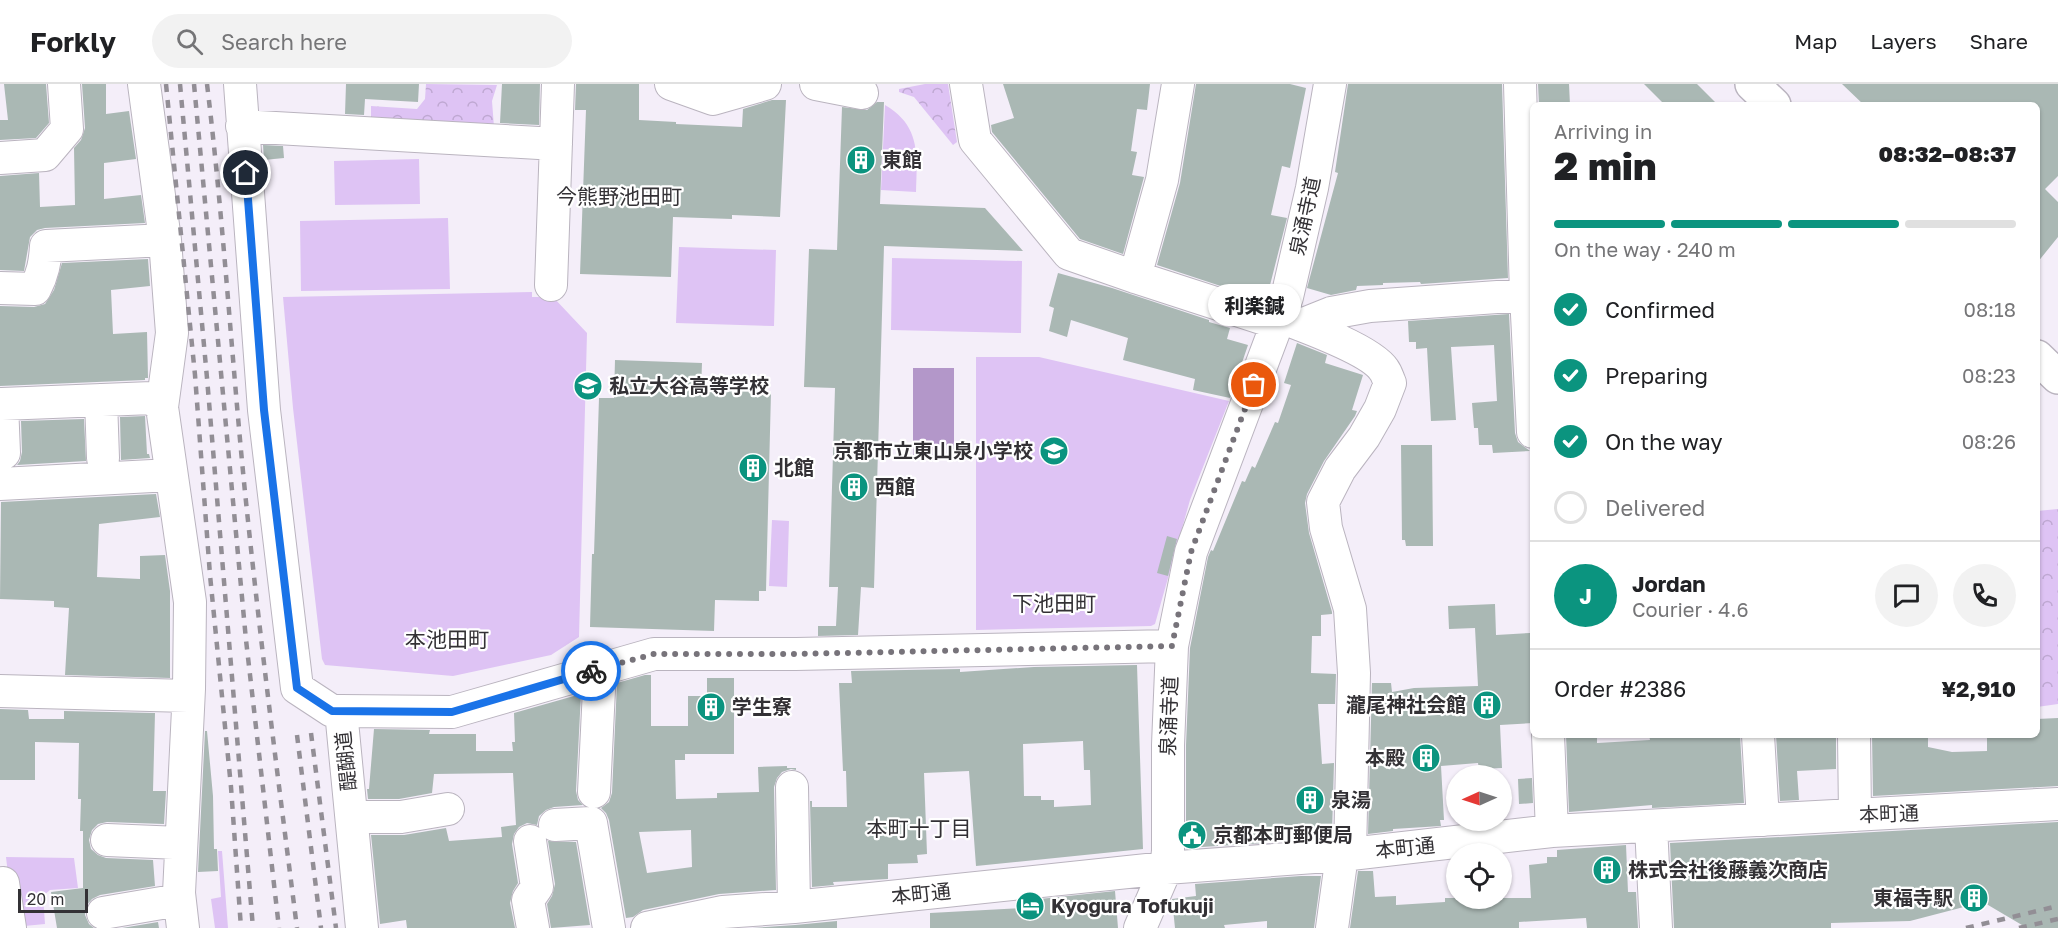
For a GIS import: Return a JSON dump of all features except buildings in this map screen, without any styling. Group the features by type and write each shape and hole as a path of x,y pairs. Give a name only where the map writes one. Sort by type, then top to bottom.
{"main road":[{"path":"1752,84 1771,102"},
{"path":"2040,360 2058,377"}],"street":[{"path":"0,158 45,155 67,129 64,84"},
{"path":"103,913 181,914 180,843 188,696 190,602 162,407 172,333 165,240 144,84"},
{"name":"醍醐道","path":"240,84 264,410 297,688 332,711 340,711 362,928"},
{"path":"551,285 558,84"},
{"path":"671,84 713,99 765,84"},
{"path":"816,84 862,93"},
{"path":"966,84 975,141 1065,250 1075,257 1286,322 1367,356 1384,369 1390,383 1380,409 1364,437 1340,469 1323,502 1326,528 1350,609 1354,673 1346,854 1332,928"},
{"path":"1135,277 1162,180 1178,84"},
{"name":"泉涌寺道","path":"1140,928 1166,868 1172,646 1191,552 1286,322 1287,297 1312,188 1330,84"},
{"path":"1520,84 1529,244 1526,295 1530,348"},
{"path":"242,126 556,144"},
{"path":"0,288 35,289 45,266 46,246 165,240"},
{"path":"1286,322 1370,306 1526,295"},
{"path":"3,453 2,404 152,398 162,407"},
{"path":"101,400 103,458"},
{"path":"0,484 171,475"},
{"path":"340,711 452,712 654,654 796,654 1172,646"},
{"path":"594,792 600,669"},
{"path":"0,691 188,696"},
{"path":"1548,738 1552,831"},
{"path":"1758,738 1763,819"},
{"path":"1854,738 1855,815"},
{"path":"792,787 794,907"},
{"name":"本町通","path":"647,928 723,912 794,907 1166,868 1346,854 1552,831 2058,804"},
{"path":"352,817 401,817 448,809"},
{"path":"533,928 528,900 537,887 542,833 591,823 609,928"},
{"path":"1651,826 1656,928"},
{"path":"107,840 180,843"},
{"path":"0,884 3,883 6,926"}],"green space":[{"path":"426,84 497,85 492,101 494,127 371,119 371,106 417,109 425,99"},
{"path":"925,84 948,84 957,142 953,145 914,97 899,92 899,89"},
{"path":"885,105 897,113 911,132 917,166 916,192 881,190"},
{"path":"419,159 420,204 335,205 334,161"},
{"path":"448,218 450,289 301,291 300,221"},
{"path":"679,247 776,250 774,326 676,323"},
{"path":"892,258 1022,261 1021,333 891,330"},
{"path":"532,292 532,297 553,297 587,333 579,637 551,655 453,676 325,665 322,659 293,408 283,297"},
{"name":"京都市立東山泉小学校","path":"976,357 1039,357 1229,401 1190,500 1155,624 1151,626 976,630"},
{"path":"2058,509 2058,704 2040,707 2040,511"},
{"path":"772,520 789,521 787,587 769,586"},
{"path":"218,851 222,851 228,928 215,928 211,899 221,897"},
{"path":"6,857 74,858 78,888 50,890 43,896 45,924 14,927"}],"shaded area":[{"path":"913,368 954,368 954,455 913,455"}],"railway":[{"path":"166,84 195,375 241,928"},
{"path":"180,84 253,928"},
{"path":"194,84 246,640 279,928"},
{"path":"207,84 250,538 297,928"},
{"path":"311,733 336,928"},
{"path":"297,735 321,928"},
{"path":"1966,928 2058,906"},
{"path":"2019,928 2058,919"}],"way so far":[{"path":"591,671 654,654 796,654 1172,646 1191,552 1254,385"}],"place":[{"name":"東館","path":"861,160"},
{"name":"利楽鍼","path":"1254,385"},
{"name":"私立大谷高等学校","path":"588,386"},
{"name":"京都市立東山泉小学校","path":"1054,451"},
{"name":"北館","path":"753,468"},
{"name":"西館","path":"854,487"},
{"name":"瀧尾神社会館","path":"1487,705"},
{"name":"学生寮","path":"711,707"},
{"name":"本殿","path":"1426,758"},
{"name":"泉湯","path":"1310,800"},
{"name":"京都本町郵便局","path":"1192,835"},
{"name":"株式会社後藤義次商店","path":"1607,870"},
{"name":"東福寺駅","path":"1974,898"},
{"name":"Kyogura Tofukuji","path":"1030,906"}],"district":[{"name":"今熊野池田町","path":"619,197"},
{"name":"下池田町","path":"1054,604"},
{"name":"本池田町","path":"447,640"},
{"name":"本町十丁目","path":"919,829"}],"route":[{"path":"246,173 264,410 297,688 332,711 452,712 591,671"}]}
